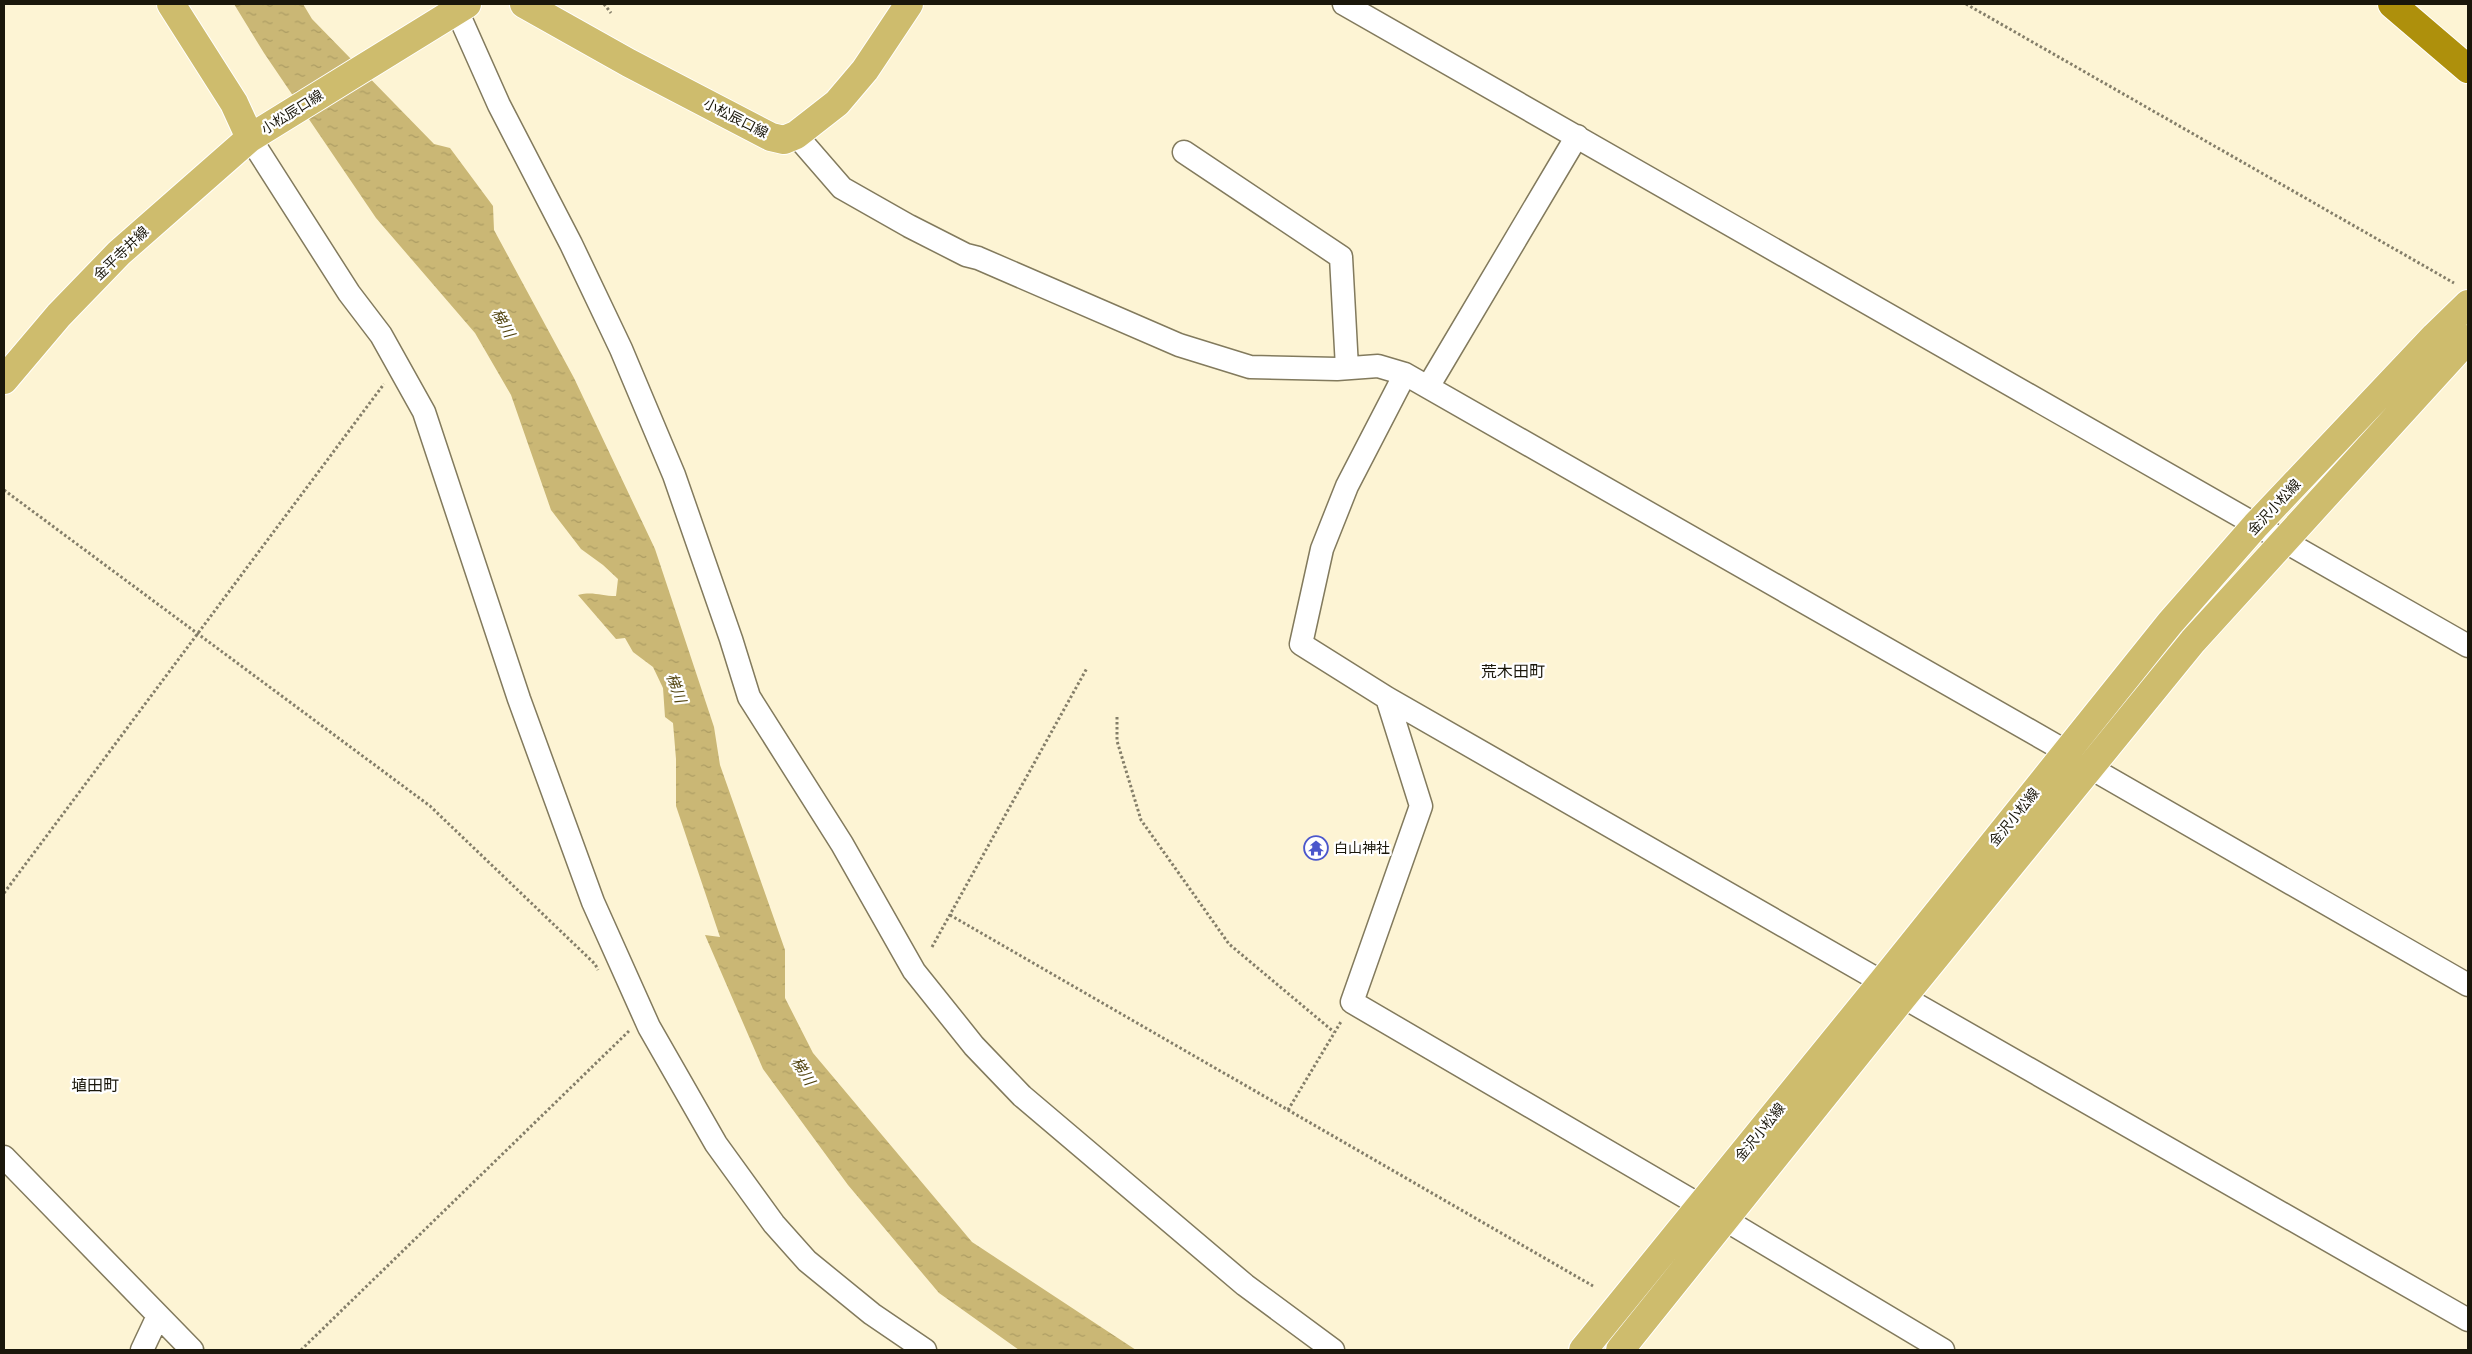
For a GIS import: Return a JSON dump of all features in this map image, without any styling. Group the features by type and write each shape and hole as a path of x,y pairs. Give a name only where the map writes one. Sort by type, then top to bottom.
{"highway":[{"path":"2392,4 2468,69"}],"main road":[{"name":"小松辰口線","path":"171,4 254,136 457,7"},
{"name":"小松辰口線","path":"524,4 629,63 772,137 784,140 796,135"},
{"path":"796,135 837,103 853,86 908,4"},
{"name":"金平寺井線","path":"4,380 59,315 119,253 254,136"},
{"name":"金沢小松線","path":"1620,1350 1724,1219 2067,752 2170,623 2256,525 2434,336 2461,293"},
{"name":"金沢小松線","path":"1583,1350 1701,1206 2090,767 2193,641 2468,339"}],"street":[{"path":"1344,4 2468,646"},
{"path":"457,7 467,35 499,105 571,244 625,358 674,476 732,639 749,697 842,844 914,971 974,1046 1022,1096 1245,1285 1332,1350"},
{"path":"796,135 842,188 909,226 966,255 978,258 1179,345 1250,367 1347,368 1378,366 1405,374 2067,752 2468,985"},
{"path":"254,136 349,292 381,335 424,412 519,699 592,902 649,1027 716,1144 774,1224 807,1261 872,1314 925,1350"},
{"path":"1428,387 1577,136"},
{"path":"1184,152 1341,258 1347,368"},
{"path":"1405,374 1348,486 1322,550 1301,644 1387,698 2468,1320"},
{"path":"1387,698 1421,806 1352,1002 1701,1206"},
{"path":"4,1157 192,1350"},
{"path":"1724,1219 1943,1350"},
{"path":"142,1350 158,1316"}],"path":[{"path":"604,4 611,13"},
{"path":"1966,4 2461,293"},
{"path":"4,893 398,366"},
{"path":"4,490 430,806 595,964 599,972"},
{"path":"932,947 1087,668"},
{"path":"1117,718 1117,741 1140,820 1229,944 1334,1032"},
{"path":"950,915 1593,1286"},
{"path":"1288,1110 1352,1002"},
{"path":"301,1350 630,1030 625,1022"}],"water":[{"name":"梯川","path":"234,4 303,4 312,19 434,144 450,148 493,206 494,230 574,378 655,549 714,727 720,765 785,950 785,998 813,1053 972,1242 1136,1350 1019,1350 939,1293 848,1185 763,1069 705,935 720,937 676,806 676,759 673,723 665,717 663,688 653,667 633,652 625,638 616,639 578,595 616,596 618,579 581,549 551,510 511,395 475,333 376,218 264,53"}],"place":[{"name":"白山神社","path":"1316,848"}],"district":[{"name":"荒木田町","path":"1513,671"},
{"name":"埴田町","path":"95,1085"}]}
